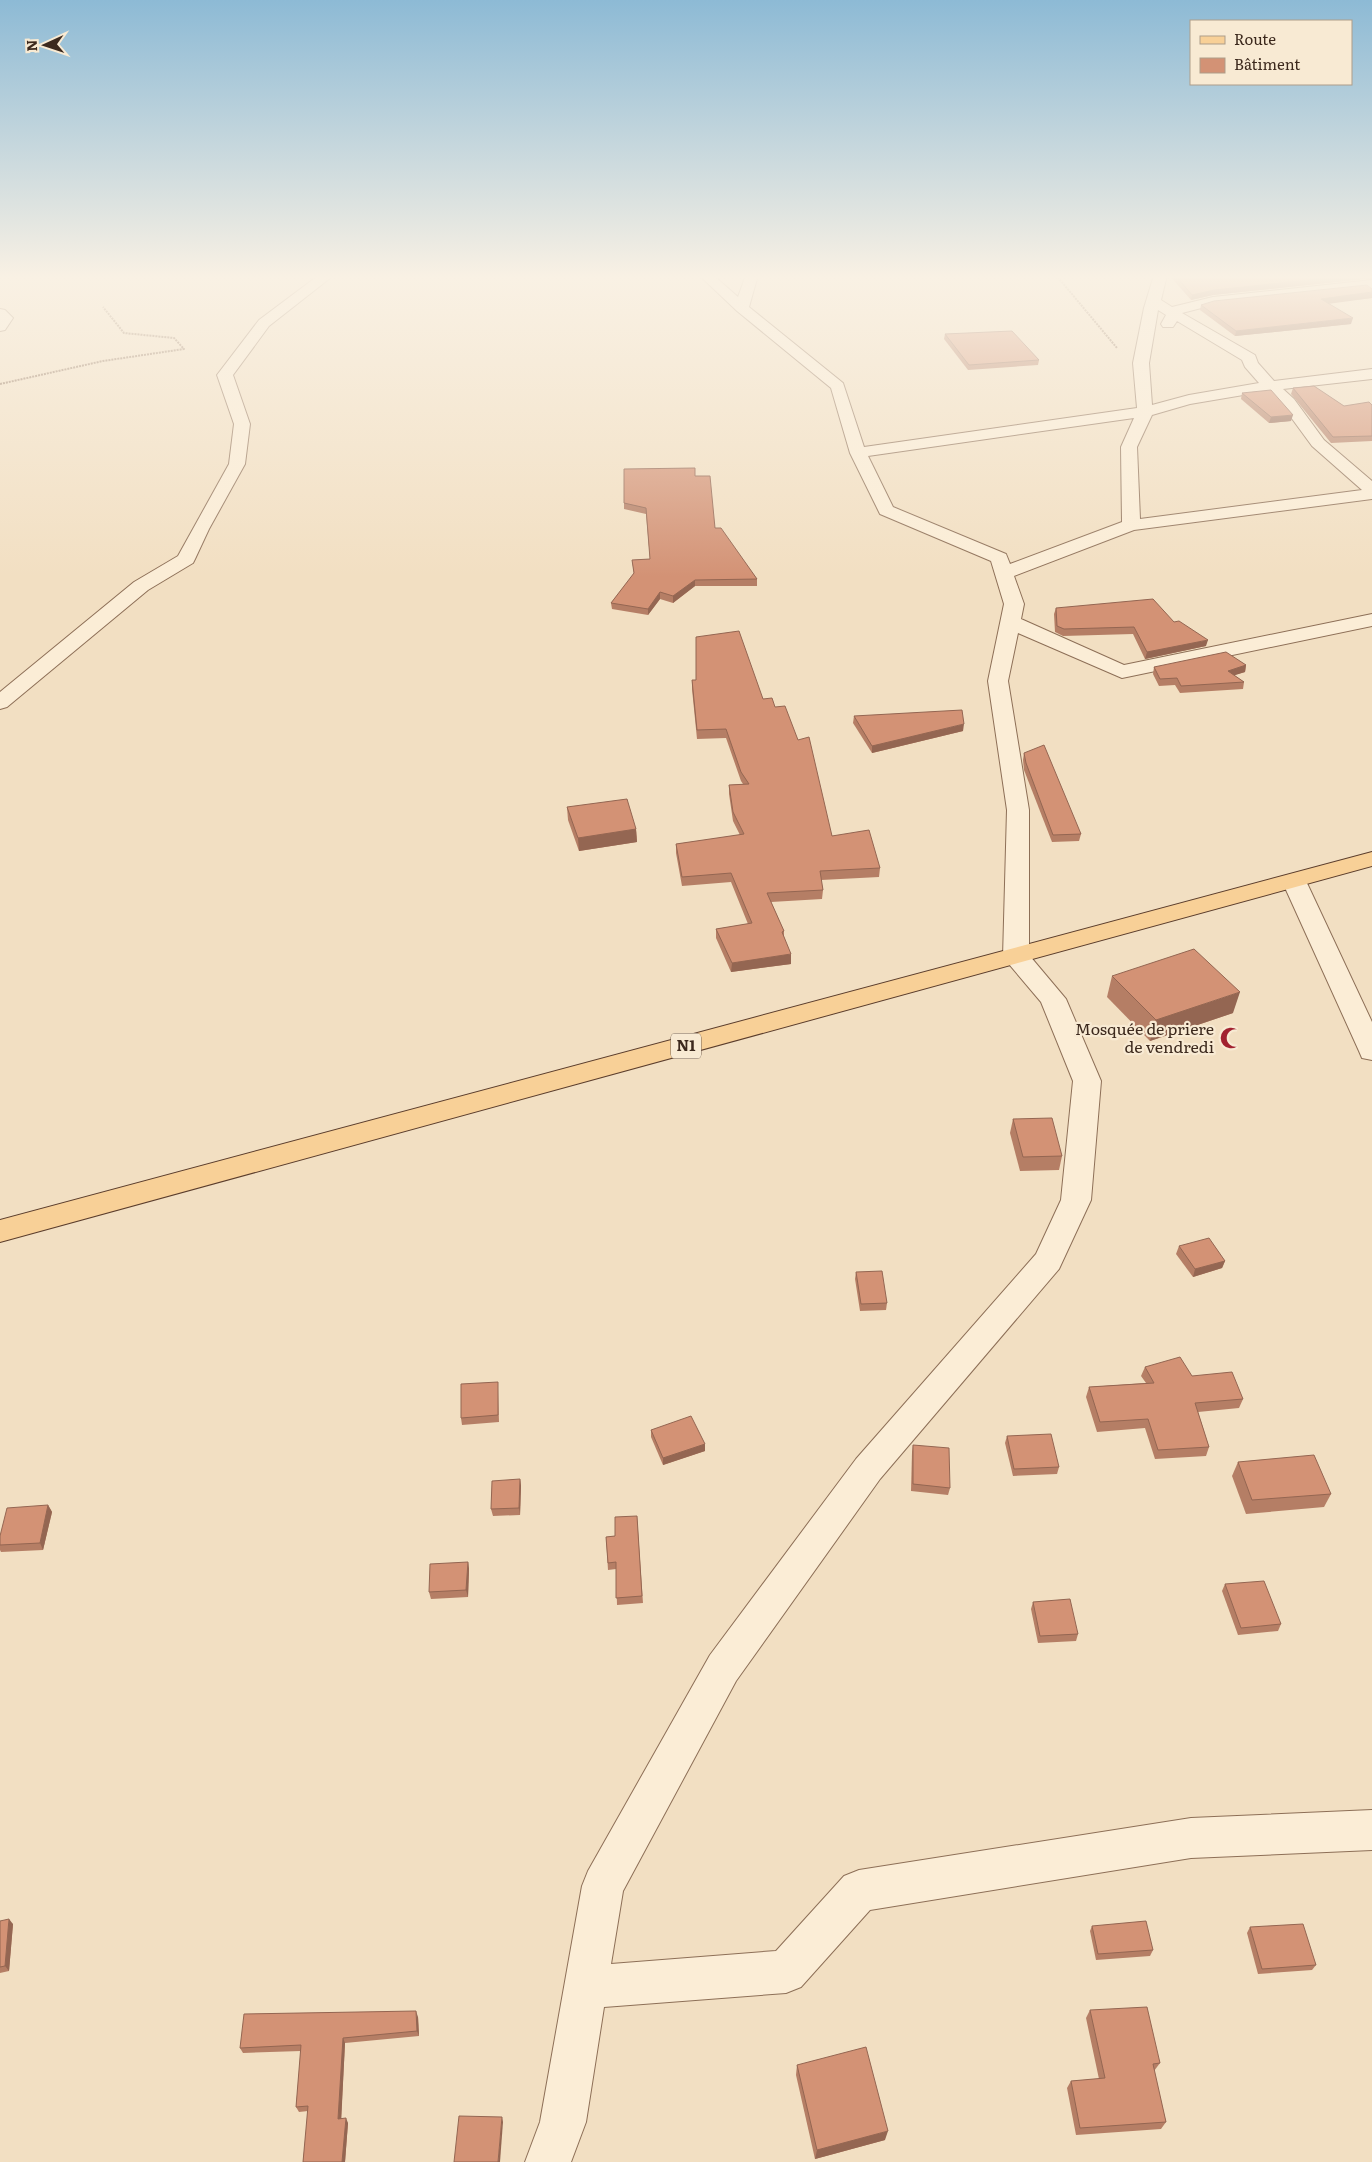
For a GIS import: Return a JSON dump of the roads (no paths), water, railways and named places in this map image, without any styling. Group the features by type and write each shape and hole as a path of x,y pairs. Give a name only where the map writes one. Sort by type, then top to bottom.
{"main road":[{"name":"N1","path":"0,1231 1372,860"}],"street":[{"path":"0,703 141,586 186,559 200,529 237,464 242,424 225,376"},
{"path":"548,2162 563,2122 603,1886 723,1668 868,1469 1048,1261 1076,1200 1087,1081 1053,998 1016,957 1018,810 998,681 1014,604 999,558 886,510 858,453 838,386 826,376"},
{"path":"1131,525 1129,446 1145,412 1143,376"},
{"path":"1261,376 1288,402 1318,443 1372,490"},
{"path":"858,453 965,436 1145,412 1189,400 1270,386 1356,376"},
{"path":"1004,574 1131,525 1372,494"},
{"path":"1010,622 1122,672 1372,620"},
{"path":"1294,881 1372,1051"},
{"path":"586,1987 786,1972 859,1891 1191,1838 1372,1830"}],"place":[{"name":"Mosquée de priere de vendredi","path":"1231,1038"}]}
